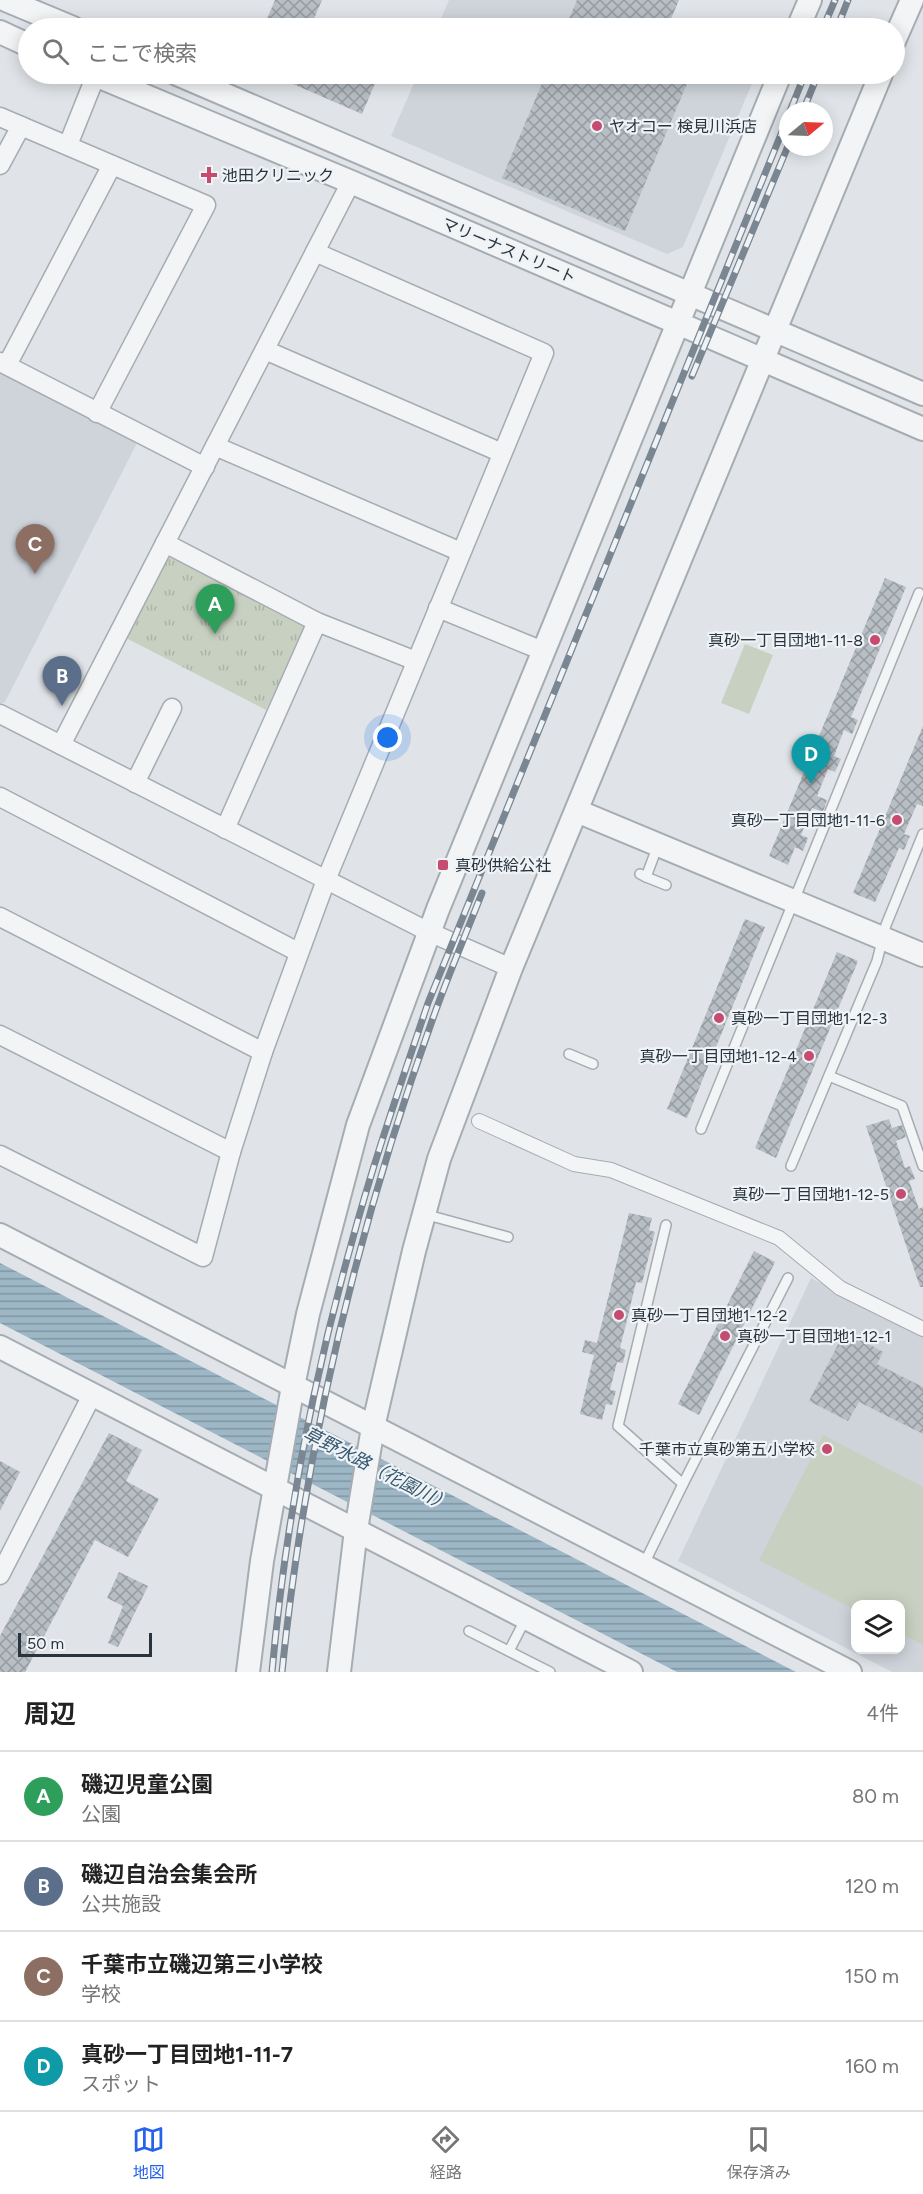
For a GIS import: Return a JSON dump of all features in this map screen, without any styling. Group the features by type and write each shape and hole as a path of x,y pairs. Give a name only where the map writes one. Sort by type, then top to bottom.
{"street":[{"path":"6,0 49,18"},
{"path":"802,18 810,0"},
{"path":"904,18 912,0"},
{"path":"0,32 18,40"},
{"path":"68,145 91,84"},
{"name":"マリーナストリート","path":"119,84 923,429"},
{"name":"マリーナストリート","path":"200,84 923,394"},
{"path":"248,1672 262,1561 293,1386 311,1303 358,1125 429,932 776,84"},
{"path":"339,1672 356,1530 373,1427 439,1159 511,968 877,84"},
{"path":"0,117 206,206 97,413"},
{"path":"0,165 21,126"},
{"path":"112,165 4,364 205,467"},
{"path":"61,745 351,182"},
{"path":"0,1155 203,1257 231,1152 298,952 544,353 315,252"},
{"path":"265,350 502,453"},
{"path":"215,446 461,552"},
{"path":"165,543 317,622 416,661"},
{"path":"438,608 543,651"},
{"path":"225,829 317,622"},
{"path":"135,783 172,708"},
{"path":"0,714 429,932 511,968"},
{"path":"0,797 298,952"},
{"path":"577,811 923,955"},
{"path":"0,917 263,1052"},
{"path":"0,1035 231,1152"},
{"path":"479,1122 574,1164 611,1170 779,1238 840,1288 923,1329"},
{"path":"0,1235 850,1672"},
{"path":"0,1347 631,1672"},
{"path":"0,1575 92,1395"}],"lane":[{"path":"701,1129 919,593"},
{"path":"791,1166 876,961 886,925 923,834"},
{"path":"658,844 643,875 666,885"},
{"path":"569,1054 593,1064"},
{"path":"829,1076 902,1106 923,1166"},
{"path":"424,1215 508,1237"},
{"path":"666,1225 618,1426 682,1484"},
{"path":"644,1566 682,1484 788,1278"},
{"path":"509,1651 526,1618"},
{"path":"470,1631 550,1672"}],"shaded area":[{"path":"449,0 599,0 641,18 441,18"},
{"path":"414,84 752,84 683,247 667,254 391,136"},
{"path":"0,371 135,441 136,445 5,702 0,704"},
{"name":"千葉市立真砂第五小学校","path":"811,1278 923,1337 923,1672 892,1672 857,1654 905,1654 905,1600 851,1600 851,1651 678,1561"}],"green space":[{"path":"172,557 302,623 305,630 266,710 126,638 164,560"},
{"path":"745,644 773,655 749,714 721,703"},
{"path":"823,1435 923,1487 923,1645 905,1635 905,1600 851,1600 851,1608 759,1560"}],"water":[{"name":"草野水路（花園川）","path":"0,1263 796,1672 677,1672 0,1323"}],"building":[{"path":"275,0 322,0 314,18 267,18"},
{"path":"577,0 679,0 671,18 569,18"},
{"path":"293,84 375,84 362,114"},
{"name":"ヤオコー 検見川浜店","path":"542,84 687,84 625,231 502,178"},
{"path":"885,578 906,587 851,717 858,720 852,734 844,730 834,756 841,759 835,772 828,769 817,796 827,800 823,812 812,808 801,835 808,838 803,851 795,847 788,865 769,856"},
{"name":"真砂一丁目団地1-11-6","path":"923,726 923,806 917,804 904,834 910,836 904,850 899,848 875,902 853,893"},
{"name":"真砂一丁目団地1-12-3","path":"745,919 765,927 687,1118 667,1109"},
{"name":"真砂一丁目団地1-12-4","path":"837,952 858,961 776,1158 755,1148"},
{"name":"真砂一丁目団地1-12-5","path":"889,1119 892,1128 902,1125 906,1137 896,1141 905,1168 910,1166 915,1179 909,1181 919,1209 923,1207 923,1287 920,1287 866,1126"},
{"name":"真砂一丁目団地1-12-2","path":"629,1213 652,1218 649,1230 655,1232 642,1283 636,1282 620,1348 626,1350 623,1363 617,1362 610,1390 616,1391 612,1405 606,1404 602,1420 580,1414 594,1355 582,1352 585,1340 597,1343"},
{"name":"真砂一丁目団地1-12-1","path":"754,1251 775,1262 699,1415 678,1404"},
{"path":"845,1331 883,1352 877,1364 923,1387 923,1434 859,1402 848,1421 809,1401"},
{"path":"109,1433 142,1450 126,1481 159,1499 128,1557 95,1540 25,1672 0,1672 0,1636"},
{"path":"0,1461 20,1472 0,1511"},
{"path":"119,1572 148,1586 118,1647 108,1643 123,1606 107,1598"}],"railway":[{"path":"827,18 835,0"},
{"path":"841,18 848,0"},
{"path":"794,102 801,84"},
{"path":"807,102 814,84"},
{"path":"272,1672 292,1510 312,1403 351,1245 398,1093 428,1003 779,139"},
{"path":"692,376 784,156"},
{"path":"282,1672 305,1502 339,1335 360,1252 409,1088 442,993 482,893"}],"place":[{"name":"ヤオコー 検見川浜店","path":"597,126"},
{"name":"池田クリニック","path":"209,175"},
{"name":"千葉市立磯辺第三小学校","path":"35,574"},
{"name":"磯辺児童公園","path":"215,634"},
{"name":"真砂一丁目団地1-11-8","path":"875,640"},
{"name":"磯辺自治会集会所","path":"62,706"},
{"name":"真砂一丁目団地1-11-7","path":"811,784"},
{"name":"真砂一丁目団地1-11-6","path":"897,820"},
{"name":"真砂供給公社","path":"443,865"},
{"name":"真砂一丁目団地1-12-3","path":"719,1018"},
{"name":"真砂一丁目団地1-12-4","path":"809,1056"},
{"name":"真砂一丁目団地1-12-5","path":"901,1194"},
{"name":"真砂一丁目団地1-12-2","path":"619,1315"},
{"name":"真砂一丁目団地1-12-1","path":"725,1336"},
{"name":"千葉市立真砂第五小学校","path":"827,1449"}]}
